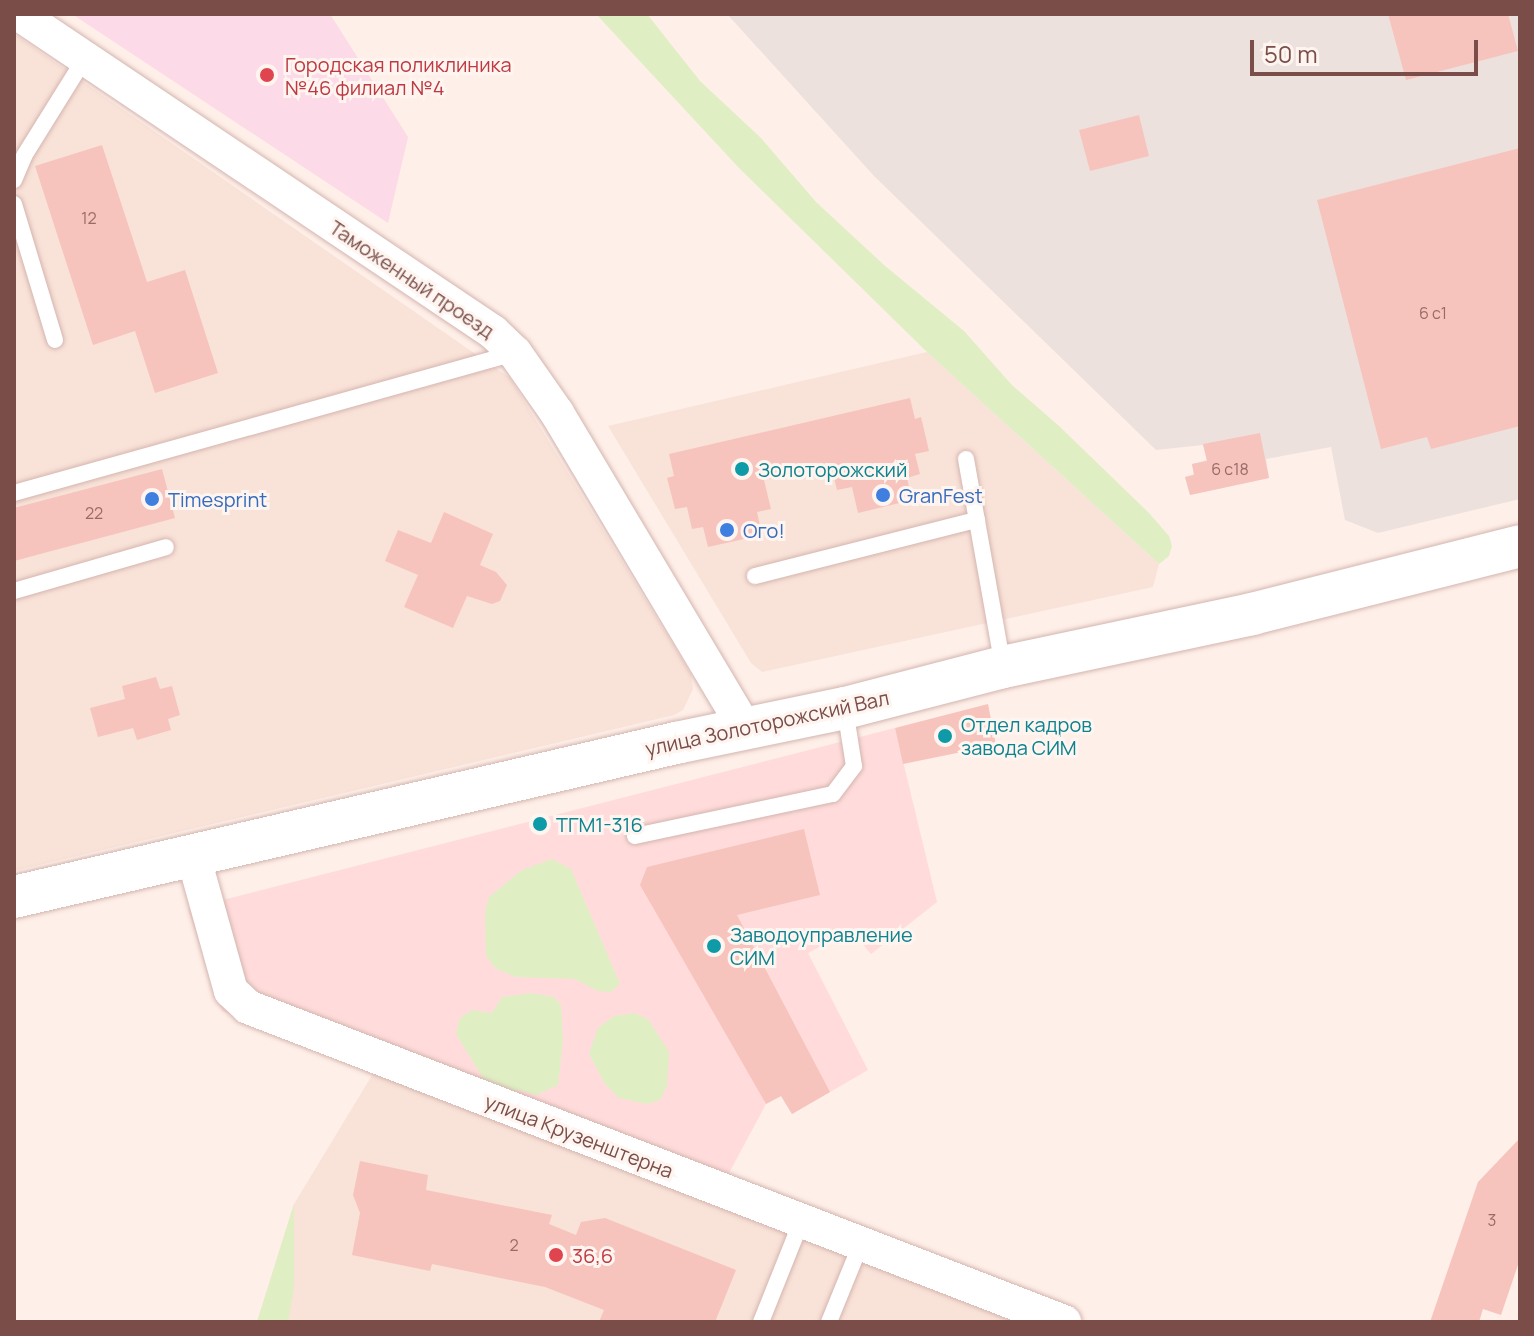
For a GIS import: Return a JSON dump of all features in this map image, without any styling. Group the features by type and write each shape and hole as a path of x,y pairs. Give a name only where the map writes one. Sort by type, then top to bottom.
{"street":[{"name":"Таможенный проезд","path":"19,14 493,332 515,353 557,413 746,730"},
{"name":"улица Золоторожский Вал","path":"14,897 661,746 845,708 1003,667 1252,614 1520,546"},
{"name":"улица Крузенштерна","path":"193,855 231,991 248,1007 860,1246 1064,1322"}],"lane":[{"path":"14,180 24,156 85,58"},
{"path":"14,204 55,340"},
{"path":"14,493 515,353"},
{"path":"966,459 1003,667"},
{"path":"755,576 977,520"},
{"path":"14,591 166,547"},
{"path":"635,836 833,794 854,766 845,708"},
{"path":"761,1322 801,1222"},
{"path":"829,1322 860,1246"}],"shaded area":[{"name":"Городская поликлиника №46 филиал №4","path":"72,14 330,14 408,137 388,223"},
{"path":"727,14 1520,14 1520,499 1378,533 1345,520 1331,447 1266,459 1269,478 1190,495 1185,477 1194,474 1192,464 1207,460 1203,445 1156,450 874,176"},
{"path":"14,34 510,378 691,674 693,689 683,710 674,715 14,871"},
{"path":"927,352 1159,564 1153,587 762,672 751,663 608,426"},
{"path":"895,728 937,902 871,954 851,930 808,953 868,1070 792,1114 781,1096 766,1104 714,1201 222,1011 188,909"},
{"path":"374,1072 1021,1322 257,1322 294,1204"}],"green space":[{"path":"596,14 647,14 700,81 761,138 816,202 884,265 964,331 1012,385 1149,513 1169,536 1172,546 1169,556 1159,564 927,352 739,168"},
{"path":"552,859 571,869 620,984 611,992 598,991 575,979 515,977 495,968 486,956 485,912 489,897 522,870"},
{"path":"531,993 554,997 561,1005 563,1040 558,1085 536,1095 518,1090 510,1104 494,1096 456,1034 460,1018 472,1010 492,1013 502,997"},
{"path":"634,1013 648,1019 669,1052 667,1086 660,1100 647,1104 619,1098 605,1084 589,1054 598,1028 614,1016"},
{"path":"294,1204 294,1288 288,1322 257,1322"}],"building":[{"path":"1388,14 1508,14 1518,51 1406,80"},
{"path":"1139,115 1149,156 1090,171 1079,130"},
{"path":"102,145 147,282 185,270 218,373 155,393 135,331 93,345 35,166"},
{"path":"1520,148 1520,426 1431,449 1427,437 1381,449 1317,200"},
{"name":"Золоторожский","path":"910,398 915,419 921,417 929,451 915,454 920,474 907,478 912,500 858,513 852,487 837,490 831,465 764,480 771,509 757,512 762,535 708,547 703,527 692,529 687,507 675,509 667,478 674,476 669,454"},
{"path":"1260,433 1269,478 1190,495 1185,477 1194,475 1192,464 1207,461 1203,444"},
{"path":"162,469 175,518 14,561 14,508"},
{"path":"444,512 493,534 480,565 496,572 507,585 500,601 492,604 467,596 453,628 404,607 418,575 385,561 398,530 431,543"},
{"path":"156,677 160,689 172,686 180,715 168,719 171,730 137,740 133,728 98,737 90,708 125,699 122,686"},
{"name":"Отдел кадров завода СИМ","path":"988,704 996,745 903,764 895,728"},
{"name":"Заводоуправление СИМ","path":"804,829 820,895 737,915 830,1092 792,1114 781,1096 766,1104 640,885 647,867"},
{"path":"1520,1138 1520,1259 1501,1315 1483,1309 1479,1322 1430,1322 1478,1182"},
{"path":"360,1161 428,1175 426,1190 552,1215 549,1224 576,1235 581,1222 605,1218 736,1270 715,1322 599,1322 604,1310 545,1287 432,1264 430,1271 352,1255 360,1213 353,1195"}],"place":[{"name":"Городская поликлиника №46 филиал №4","path":"267,75"},
{"name":"Золоторожский","path":"742,469"},
{"name":"GranFest","path":"883,495"},
{"name":"Timesprint","path":"152,499"},
{"name":"Ого!","path":"727,530"},
{"name":"Отдел кадров завода СИМ","path":"945,736"},
{"name":"ТГМ1-316","path":"540,824"},
{"name":"Заводоуправление СИМ","path":"714,946"},
{"name":"36,6","path":"556,1255"}]}
